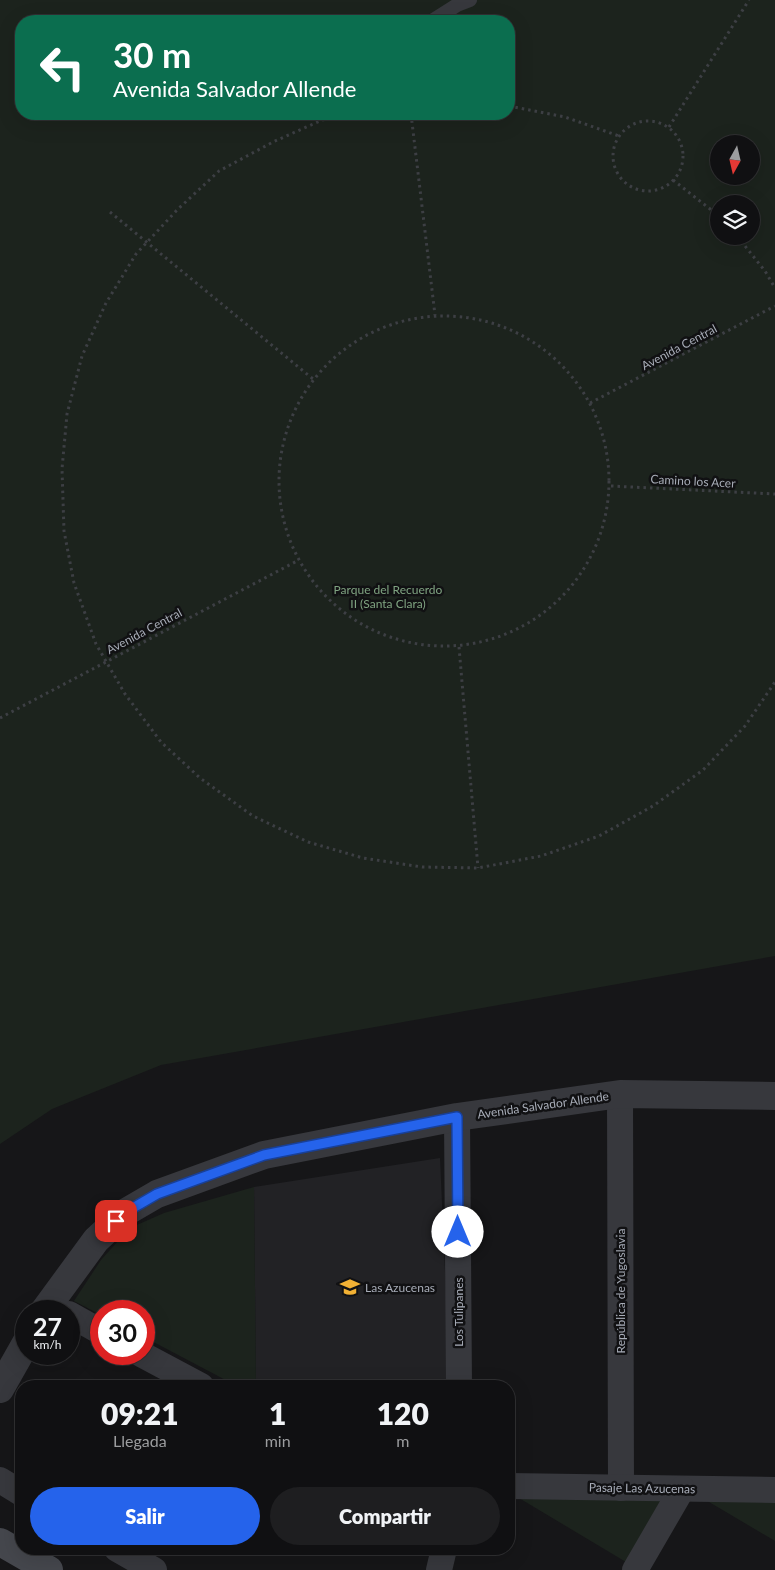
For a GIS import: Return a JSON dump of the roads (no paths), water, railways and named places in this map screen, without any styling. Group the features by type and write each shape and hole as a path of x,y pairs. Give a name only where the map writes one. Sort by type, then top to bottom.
{"main road":[{"path":"0,1542 15,1551"},
{"path":"23,1555 49,1570"}],"street":[{"name":"Avenida Salvador Allende","path":"62,1300 96,1240 126,1212 157,1194 264,1155 457,1117 620,1094 775,1096"},
{"name":"República de Yugoslavia","path":"620,1094 620,1488"},
{"name":"Los Tulipanes","path":"457,1117 459,1380"},
{"path":"155,1361 190,1380"},
{"path":"0,1390 15,1363"},
{"path":"0,1480 15,1489"},
{"name":"Pasaje Las Azucenas","path":"515,1486 775,1490"},
{"path":"635,1570 682,1489"},
{"path":"128,1555 154,1570"},
{"path":"439,1570 443,1555"}],"lane":[{"path":"441,15 457,5 470,0"}],"place":[{"name":"Las Azucenas","path":"350,1287"}],"park label":[{"name":"Parque del Recuerdo II (Santa Clara)","path":"388,596"}]}
